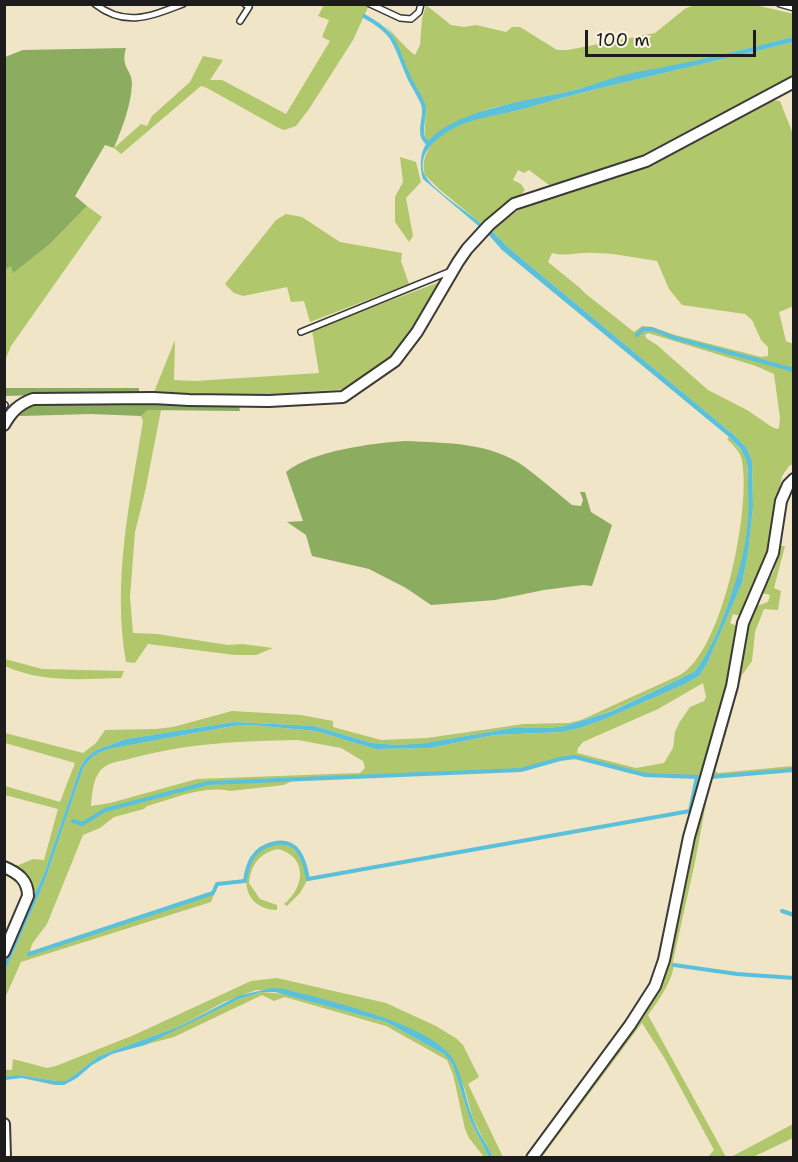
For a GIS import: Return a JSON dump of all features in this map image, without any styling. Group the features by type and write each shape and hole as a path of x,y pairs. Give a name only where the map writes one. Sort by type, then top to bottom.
{"street":[{"path":"4,425 7,407 33,399 269,400 343,397 395,361 417,332 467,249 489,225 514,204 646,161 794,82"},
{"path":"532,1158 630,1025 655,986 664,960 690,837 732,686 743,623 772,553 781,501 788,484 794,479"},
{"path":"4,867 22,877 28,891 28,896 4,952"},
{"path":"4,1124 5,1158"}],"lane":[{"path":"95,4 108,14 128,18 151,16 183,4"},
{"path":"240,21 249,7 245,4"},
{"path":"370,4 400,18 411,19 419,12 421,4"},
{"path":"780,4 794,8"},
{"path":"301,332 453,271"}],"green space":[{"path":"324,5 369,5 353,40 296,126 284,130 201,86 121,154 114,148 141,124 147,126 152,116 190,82 203,56 223,60 210,80 222,80 286,114 330,41 322,37 329,20 318,16"},
{"path":"426,5 451,25 464,27 476,25 506,32 512,27 520,27 557,50 568,50 655,33 686,8 696,5 755,5 794,14 793,37 491,108 442,130 427,142 425,105 396,42 386,26 415,55 420,45 422,19"},
{"path":"793,42 793,75 640,156 549,185 529,170 524,173 518,170 513,180 521,184 525,190 520,196 499,208 484,226 425,175 424,160 430,147 446,132 468,121"},
{"path":"126,48 124,60 132,84 128,109 114,148 105,145 75,196 87,206 50,244 13,273 11,266 5,270 5,57 23,50"},
{"path":"770,100 780,101 793,134 794,306 779,312 786,341 793,344 793,369 675,337 653,328 642,329 637,334 647,329 675,339 793,371 793,464 782,476 768,549 740,616 733,614 730,623 737,626 732,665 701,777 645,774 575,756 521,769 208,782 105,809 82,823 73,821 82,825 106,810 193,787 224,783 294,780 284,785 230,791 199,791 114,817 100,828 83,835 47,924 32,944 29,955 214,894 211,902 21,962 5,998 5,971 44,883 83,769 92,757 100,753 114,748 233,726 251,725 316,731 375,749 430,748 494,735 562,732 605,719 699,676 707,664 742,583 748,554 753,507 752,462 746,447 510,249 491,230 523,207 650,164","holes":["552,253 562,255 610,254 657,261 669,289 682,305 745,314 752,320 761,340 768,347 768,356 761,357 652,327 642,326 634,332 548,262","648,333 756,366 774,374 780,418 779,428 772,427 747,410 708,390 645,335","703,683 706,697 704,701 690,707 679,723 673,748 664,763 636,768 577,753 583,742 658,709","298,740 341,748 363,761 365,768 360,773 197,779 91,806 97,776 103,768 112,763 171,749 234,742"]},
{"path":"400,157 416,162 421,182 406,198 413,236 409,242 395,222 395,197 403,182"},
{"path":"87,206 102,217 11,346 6,358 5,373 5,270 12,265 13,272 50,244"},
{"path":"286,214 302,217 340,242 402,253 401,261 409,284 310,322 304,301 291,302 287,287 243,296 234,293 225,284 276,220"},
{"path":"442,281 398,354 347,389 235,397 154,392 175,340 174,380 195,381 319,373 312,330"},
{"path":"5,388 139,388 139,392 5,396"},
{"path":"90,402 239,406 240,411 148,410 141,416 91,414 21,416 14,414 24,406"},
{"path":"148,410 161,410 135,532 130,597 133,633 157,634 228,645 242,644 273,648 256,655 235,655 148,644 135,663 126,662 121,601 124,541 143,421 141,416"},
{"path":"729,437 744,454 747,462 750,508 747,542 737,580 721,623 708,653 694,672 611,711 564,726 512,728 425,743 398,745 372,743 314,726 234,722 126,739 96,750 86,758 80,768 44,874 5,959 30,890 5,865 19,865 33,859 44,860 58,809 5,795 5,786 60,802 75,763 5,743 5,733 83,753 96,743 105,730 173,727 232,711 301,715 333,721 333,727 381,740 427,738 524,724 569,723 581,720 680,675 695,661 709,638 721,609 730,577 742,511 744,483 742,461 734,446 727,439"},
{"path":"405,441 468,445 497,453 525,467 572,505 581,506 583,500 580,492 585,492 591,512 612,525 592,586 544,590 495,600 431,605 406,588 369,569 312,556 306,535 287,522 303,521 286,472 326,453 360,446"},
{"path":"780,546 785,546 774,588 781,591 778,610 764,609 755,632 752,661 742,675 725,737 722,734 741,664 747,625 754,607 768,602 770,595 761,593 774,571"},
{"path":"5,659 42,669 124,671 121,678 47,678 5,666"},
{"path":"721,744 723,744 715,771 718,773 793,766 793,769 711,776 672,974 648,1015 726,1157 708,1157 714,1150 665,1059 642,1023 542,1157 538,1158 659,993 664,981 683,901 708,777"},
{"path":"279,843 296,851 308,879 300,893 287,906 284,904 291,897 299,881 299,865 288,853 278,849 266,853 258,860 252,870 249,883 260,899 277,905 277,910 263,907 253,900 246,878 249,866 256,855 266,847"},
{"path":"277,978 386,1003 436,1026 457,1039 463,1045 479,1077 468,1084 503,1157 493,1157 473,1119 453,1060 443,1048 414,1031 377,1016 285,989 256,990 224,1002 178,1027 99,1056 66,1081 18,1075 5,1076 5,1070 12,1070 13,1059 47,1068 56,1066 134,1035 251,981"},
{"path":"262,992 284,994 386,1022 444,1054 453,1065 470,1120 489,1157 484,1157 465,1129 453,1074 447,1060 386,1026 285,997 274,1001 262,995 174,1037 140,1046 239,999"},
{"path":"793,1124 793,1138 753,1157 731,1157"}],"water":[{"path":"793,37 793,42 481,118 451,130 435,141 427,151 424,156 424,172 435,187 484,226 481,228 423,179 421,158 424,148 429,140 442,129 459,120 498,107 575,90 629,74"},
{"path":"491,230 510,249 746,447 752,461 753,507 748,554 742,583 707,664 699,676 685,684 605,719 562,732 494,735 430,748 375,749 316,731 251,725 233,726 114,748 100,753 92,757 83,769 44,883 5,971 5,959 44,874 80,768 86,758 96,750 126,739 234,722 314,726 372,743 398,745 425,743 512,728 564,726 612,711 694,672 705,657 724,616 737,577 747,533 748,470 744,455 729,437 502,250 487,233"},
{"path":"271,988 285,989 376,1015 401,1024 441,1046 453,1059 462,1080 474,1122 493,1157 489,1157 470,1120 453,1065 444,1054 386,1022 275,992 262,992 239,999 145,1045 112,1054 64,1085 22,1078 5,1080 5,1076 18,1075 66,1081 99,1056 178,1027 238,996"}],"waterway":[{"path":"364,16 383,28 397,47 423,104 422,133 429,145"},
{"path":"637,335 643,329 652,329 675,338 794,370"},
{"path":"29,954 213,893 217,884 245,881 252,858 262,848 274,843 287,844 298,851 308,879 690,811 697,777 645,775 575,757 521,770 208,783 105,810 82,824 73,821"},
{"path":"711,777 794,770"},
{"path":"782,911 794,915"},
{"path":"674,965 737,974 794,978"}]}
